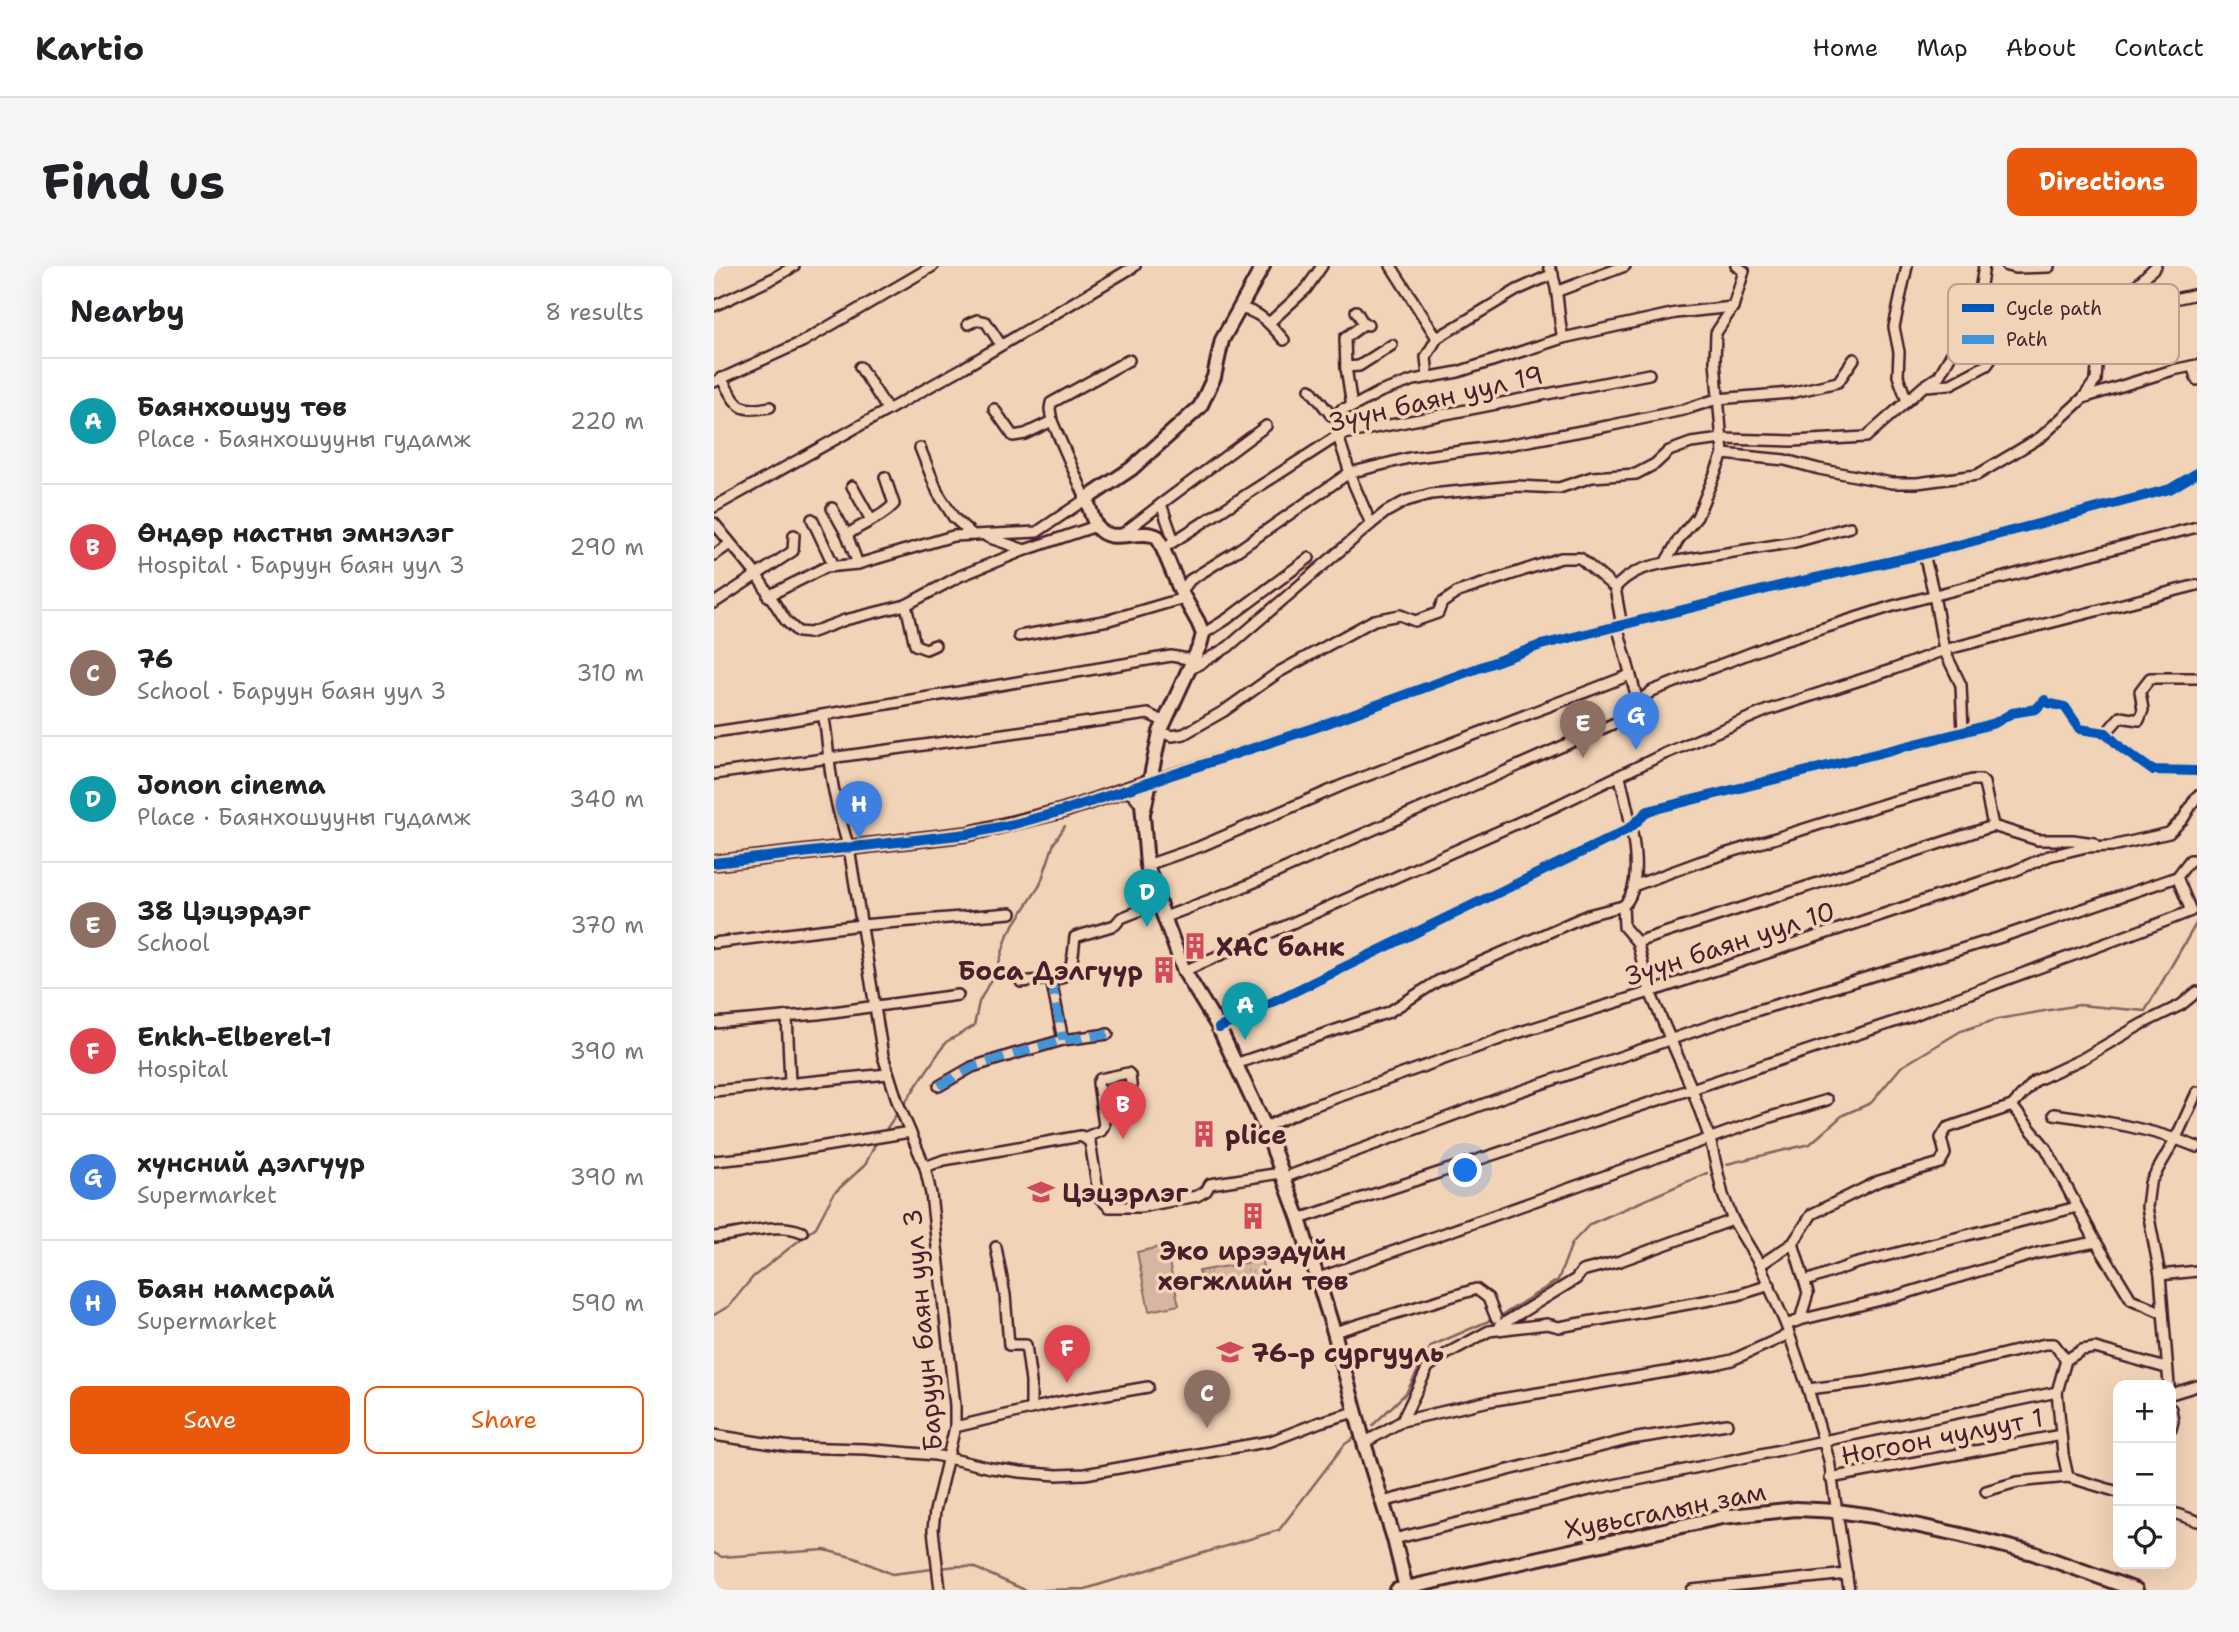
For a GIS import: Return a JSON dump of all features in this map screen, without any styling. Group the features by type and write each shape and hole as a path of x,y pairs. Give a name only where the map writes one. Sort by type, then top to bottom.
{"street":[{"path":"714,306 776,277 793,266"},
{"path":"770,407 751,410 742,408 717,380 802,342 933,266"},
{"path":"714,507 888,410 1135,266"},
{"path":"768,596 826,567 858,564 953,536 1037,532 1131,469 1200,407 1214,377 1222,340 1263,266"},
{"path":"1269,323 1306,289 1322,266"},
{"path":"1391,266 1437,338"},
{"path":"1558,291 1625,266"},
{"path":"1665,563 1679,539 1697,517 1723,454 1717,399 1716,333 1732,307 1744,271 1736,266"},
{"path":"1907,266 1894,327 1899,352 1898,376 1907,401"},
{"path":"1981,284 1984,266"},
{"path":"2007,266 2049,267"},
{"path":"2138,284 2156,266"},
{"path":"1428,377 1426,357 1437,338 1551,270 1558,291 1558,316 1563,338"},
{"path":"2179,298 2197,294"},
{"path":"1371,524 1350,473 1339,435 1338,412 1342,409 1352,407 1380,392 1428,377 1458,372 1563,338 1676,313 1732,307"},
{"path":"1239,308 1255,311 1284,340"},
{"path":"1352,407 1346,369 1345,338 1366,325 1356,311"},
{"path":"968,324 977,320 986,322 1001,345"},
{"path":"1346,369 1359,366 1392,345"},
{"path":"1019,636 1109,620 1182,595 1190,580 1350,473 1409,458 1507,445 1608,426 1683,410 1717,399 1790,393 1838,382 1854,359"},
{"path":"1129,360 1051,402 1052,421 1096,526 1103,533 1151,533 1158,537 1182,595 1202,634"},
{"path":"1190,666 1228,648 1371,524 1406,501 1432,494 1516,486 1559,488 1592,477 1636,474 1655,464 1670,451 1691,443 1723,439 1793,441 1866,437 1939,376 1948,360"},
{"path":"1924,386 1951,384 1988,364"},
{"path":"1723,454 1785,460 1892,483 1917,483 1977,474 2041,437 2083,398 2096,380 2097,364"},
{"path":"2083,398 2195,365 2197,380"},
{"path":"860,368 888,410"},
{"name":"Зүүн баян уул 19","path":"1162,549 1339,435 1649,374"},
{"path":"1310,389 1331,415 1338,417"},
{"path":"994,409 1013,436 1025,434 1052,421"},
{"path":"1121,535 1266,425"},
{"path":"920,448 938,493 954,518 976,535 1025,550"},
{"path":"714,863 967,834 1062,811 1314,728 1541,645 1924,554 2170,489 2197,473"},
{"path":"847,535 889,510 894,504 885,477"},
{"path":"852,486 871,520"},
{"path":"1161,504 1174,541"},
{"path":"832,508 847,535 858,564"},
{"path":"812,519 834,566"},
{"path":"714,523 756,574 786,621 798,632 810,633 845,620 906,605 960,576 1096,526"},
{"path":"1615,588 1623,579 1643,568 1795,542 1850,527"},
{"path":"1165,917 1241,888 1624,719 1638,702 1652,691 1715,665 1845,621 1934,595 2197,527"},
{"path":"714,603 793,551 794,535"},
{"path":"714,555 730,544"},
{"path":"1924,554 1944,650 1961,685 1963,732"},
{"path":"1309,558 1227,620 1202,634 1163,727 1144,810 1147,865 1184,971 1219,1028 1265,1127 1299,1219 1394,1539 1403,1589"},
{"path":"714,774 1148,714 1172,736 1184,734 1224,711 1279,672 1374,620 1400,615 1415,621 1438,613 1442,603 1458,592 1561,558 1580,558 1615,588 1621,621 1617,625"},
{"path":"1184,971 1620,777 1664,754 1768,710 1944,650 2197,585"},
{"path":"906,605 915,645 926,649 935,645"},
{"path":"1617,625 1638,702"},
{"path":"714,732 1171,656 1190,666"},
{"path":"1147,865 1199,847 1342,785 1630,675"},
{"path":"2106,733 2120,717 2139,720 2143,710 2140,691 2150,678 2197,678"},
{"path":"1219,1028 1631,827 1648,811 1963,732 1995,723 2012,713 2036,709 2045,700 2065,707 2080,729 2106,733 2121,748 2152,770 2197,771"},
{"name":"Баруун баян уул 3","path":"823,715 828,735 828,759 843,834 849,848 874,1006 888,1074 925,1167 931,1194 955,1405 955,1427 949,1459 1020,1472 1085,1474 1271,1441 1355,1412"},
{"path":"1235,1064 1389,1012 1438,981 1588,915 1623,906 1629,901 1636,885 1631,827 1620,777"},
{"path":"1636,885 1699,862 1891,802 1972,780 1981,780 1984,783 1993,826"},
{"path":"1125,790 1138,797 1144,810"},
{"name":"Зүүн баян уул 10","path":"1265,1127 1310,1107 1517,1033 1650,992 2014,871 2049,856 2169,833 2183,819 2197,796"},
{"path":"1637,942 1993,826 2038,840 2073,840 2112,846"},
{"path":"2049,856 2053,842"},
{"path":"1086,1137 1090,1142 1099,1197 1109,1207 1141,1207 1197,1196 1206,1191 1210,1184 1282,1176 1503,1097 1806,995 1998,938 2177,877 2190,860 2197,859"},
{"path":"1299,1219 1912,1016 2191,911 2177,877"},
{"path":"1021,982 1060,978 1070,970 1075,937 1115,925 1121,918 1159,903"},
{"path":"1623,906 1624,927 1637,942 1650,992 1667,1027 1710,1139 1723,1195 1733,1220 1770,1285 1808,1389 1824,1441 1849,1590"},
{"path":"714,943 862,925 1011,913"},
{"path":"1051,979 1063,1040"},
{"path":"1760,1265 1793,1243 1812,1214 1879,1181 1940,1163 1945,1154 1941,1138 1947,1128 2012,1106 2035,1081 2082,1059 2181,1005 2197,992"},
{"path":"714,1023 958,995"},
{"path":"787,1016 790,1083"},
{"path":"939,1086 972,1067 1063,1040 1108,1034"},
{"path":"714,1091 888,1074"},
{"path":"2167,1380 2160,1275 2147,1207 2150,1183 2176,1138 2197,1092"},
{"path":"1316,1279 1827,1100"},
{"path":"925,1167 944,1160 1086,1137 1101,1131 1104,1125 1101,1101"},
{"path":"2012,1106 2046,1147 2096,1242 2131,1299 2163,1313"},
{"path":"2054,1114 2121,1124 2176,1138 2197,1147"},
{"path":"714,1161 764,1156 910,1132"},
{"path":"1806,1281 1854,1264 2077,1207"},
{"path":"1402,1421 1428,1367 1576,1279 1582,1270 1620,1261 1733,1220"},
{"path":"714,1237 779,1228 792,1228 802,1232"},
{"path":"1362,1436 1402,1421 1489,1401 1732,1360 1800,1320 1909,1293 2038,1253 2096,1242"},
{"path":"1793,1243 1808,1293 1800,1320"},
{"path":"996,1247 1005,1295 1009,1345 1026,1345 1031,1381 1031,1408"},
{"path":"2160,1275 2197,1271"},
{"path":"1489,1331 1547,1324 1559,1327 1738,1295 1770,1285"},
{"path":"1334,1332 1476,1289 1488,1298 1496,1318"},
{"path":"1808,1389 1866,1382 1971,1362 2045,1344 2054,1344 2066,1360"},
{"path":"2068,1477 2057,1392 2066,1360 2082,1350 2095,1348 2166,1368"},
{"path":"2176,1392 2197,1386"},
{"path":"955,1427 1031,1408 1148,1387"},
{"path":"1394,1539 1594,1489 2057,1392"},
{"path":"1382,1502 1631,1439 1727,1424"},
{"path":"714,1435 791,1447 904,1452 949,1459 935,1511 933,1530 941,1579 940,1590"},
{"name":"Ногоон чулуут 1","path":"1830,1478 2061,1435"},
{"path":"1986,1491 2017,1482 2068,1477 2113,1490"},
{"name":"Хувьсгалын зам","path":"1403,1589 1722,1517 1778,1510 1836,1511 1906,1523 2014,1548 2136,1590"},
{"path":"2176,1513 2197,1521"},
{"path":"1692,1590 1847,1574"}],"green space":[{"path":"1165,1246 1179,1305 1149,1311 1137,1252"},
{"path":"1262,1260 1264,1278 1201,1288 1199,1271"}],"waterway":[{"path":"902,1107 946,1042 974,1026 979,1002 998,966 1008,934 1040,885 1054,843 1065,826"},
{"path":"1727,1164 1810,1144 1843,1115 1871,1103 1901,1067 1961,1031 1998,1019 2079,1005 2145,1011 2197,922"},
{"path":"885,1131 898,1112"},
{"path":"714,1315 729,1306 753,1277 816,1227 834,1193 865,1165 875,1145"},
{"path":"1499,1317 1558,1280 1572,1243 1590,1224 1707,1173"},
{"path":"1373,1425 1406,1393 1431,1346 1493,1319"},
{"path":"1043,1590 1085,1589 1279,1530 1345,1444 1356,1437"},
{"path":"714,1553 722,1557 825,1550 855,1558 892,1574 957,1566 973,1567 1025,1590"}],"marked path":[{"path":"1051,979 1063,1040"},
{"path":"939,1086 972,1067 1014,1054 1063,1040 1108,1034"}],"cycle path":[{"path":"714,863 967,834 1014,824 1062,811 1314,728 1541,645 1775,587 1924,554 2170,489 2197,473"},
{"path":"1219,1028 1613,837 1631,827 1648,811 1963,732 1995,723 2012,713 2036,709 2045,700 2065,707 2080,729 2106,733 2121,748 2152,770 2197,771"}],"place":[{"name":"хүнсний дэлгүүр","path":"1636,750"},
{"name":"38 Цэцэрдэг","path":"1583,758"},
{"name":"Баян намсрай","path":"859,839"},
{"name":"Jonon cinema","path":"1147,927"},
{"name":"ХАС банк","path":"1195,946"},
{"name":"Боса Дэлгүүр","path":"1164,970"},
{"name":"Баянхошуу төв","path":"1245,1040"},
{"name":"plice","path":"1204,1134"},
{"name":"Өндөр настны эмнэлэг","path":"1123,1139"},
{"name":"Цэцэрлэг","path":"1041,1192"},
{"name":"Эко ирээдүйн хөгжлийн төв","path":"1253,1216"},
{"name":"76-р сургууль","path":"1230,1352"},
{"name":"Enkh-Elberel-1","path":"1067,1383"},
{"name":"76","path":"1207,1428"}]}
